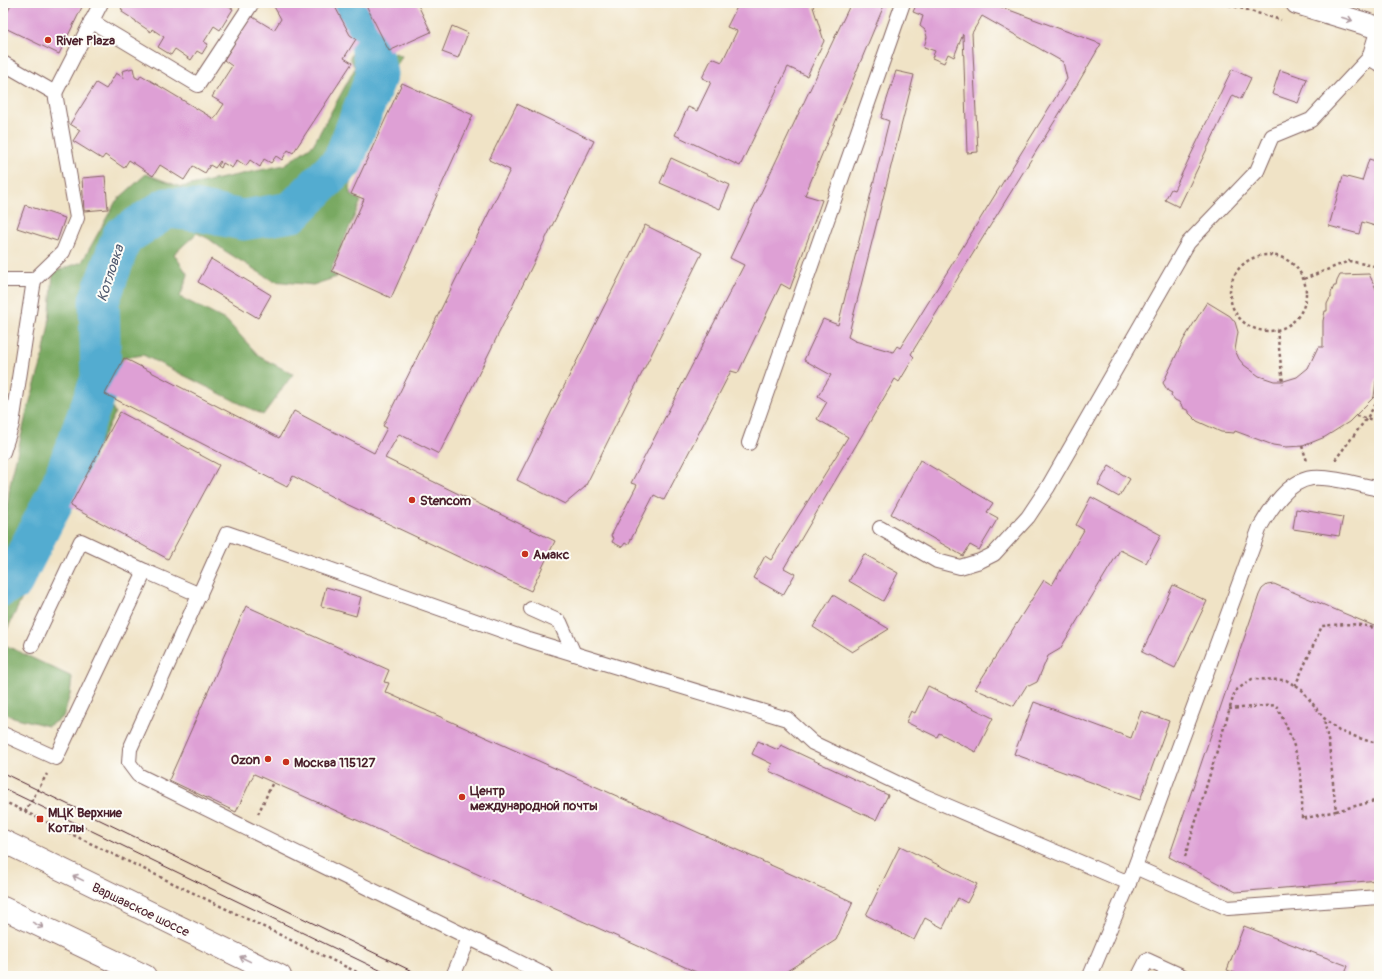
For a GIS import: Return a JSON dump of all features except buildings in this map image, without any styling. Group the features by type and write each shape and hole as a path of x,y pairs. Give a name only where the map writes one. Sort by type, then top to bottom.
{"main road":[{"path":"1297,3 1379,28"},
{"name":"Варшавское шоссе","path":"3,841 280,976"},
{"path":"3,908 145,976"}],"lane":[{"path":"3,452 12,424 34,280 63,252 77,218 55,92 101,3"},
{"path":"91,21 198,85 252,3"},
{"path":"749,443 903,3"},
{"path":"880,528 937,562 960,567 980,561 994,554 1028,517 1048,487 1188,243 1257,171 1272,136 1311,120 1374,61 1379,28"},
{"path":"3,64 55,92"},
{"path":"3,280 34,280"},
{"path":"1090,976 1129,883 1260,527 1271,508 1294,486 1312,478 1322,478 1379,489"},
{"path":"547,976 138,775 129,763 130,750 227,532 529,640 787,719 813,743 922,795 1129,883"},
{"path":"32,645 81,541 200,595"},
{"path":"3,734 56,758 145,571"},
{"path":"531,609 560,622 574,654"},
{"path":"1135,867 1228,908 1379,897"},
{"path":"453,976 469,938"},
{"path":"1139,976 1147,960 1182,976"}],"path":[{"path":"1270,255 1281,257 1298,269 1304,279 1306,300 1302,310 1296,319 1288,326 1277,330 1267,331 1256,329 1246,324 1238,317 1230,297 1231,286 1241,267 1249,260 1259,256 1270,255"},
{"path":"1304,279 1349,261 1379,267"},
{"path":"1277,330 1283,384"},
{"path":"1322,478 1367,418 1379,398"},
{"path":"1356,416 1379,421"},
{"path":"1295,686 1322,626 1351,623 1379,630"},
{"path":"1185,857 1234,691 1252,679 1286,680 1302,690 1324,718 1340,731 1368,742 1379,743"},
{"path":"1229,709 1276,705 1290,735 1300,767 1302,818 1379,800"},
{"path":"1324,718 1329,745 1336,810"},
{"path":"25,812 47,774"},
{"path":"264,802 273,782"},
{"path":"3,801 365,976"}],"green space":[{"path":"337,3 361,3 387,51 402,56 350,153 350,194 361,201 330,272 337,277 313,285 273,281 225,251 209,239 197,233 174,254 188,275 180,297 227,321 260,357 293,374 263,415 143,355 124,358 105,393 115,414 63,513 3,638 3,527 5,525 10,484 27,411 42,361 49,324 53,272 82,262 116,201 146,174 181,187 284,165 313,145 355,68 350,58 358,38 350,28"},
{"path":"3,644 72,677 70,695 63,717 48,726 13,717 3,712"}],"waterway":[{"name":"Котловка","path":"3,586 13,581 61,486 101,379 99,301 122,237 167,208 198,211 243,220 292,212 343,161 377,74 368,31 354,3"}],"tram line":[{"path":"3,773 422,976"},
{"path":"3,788 392,976"}],"place":[{"name":"River Plaza","path":"48,40"},
{"name":"Stencom","path":"412,500"},
{"name":"Амакс","path":"525,554"},
{"name":"Ozon","path":"268,759"},
{"name":"Москва 115127","path":"286,762"},
{"name":"Центр международной почты","path":"462,797"},
{"name":"МЦК Верхние Котлы","path":"40,819"}]}
